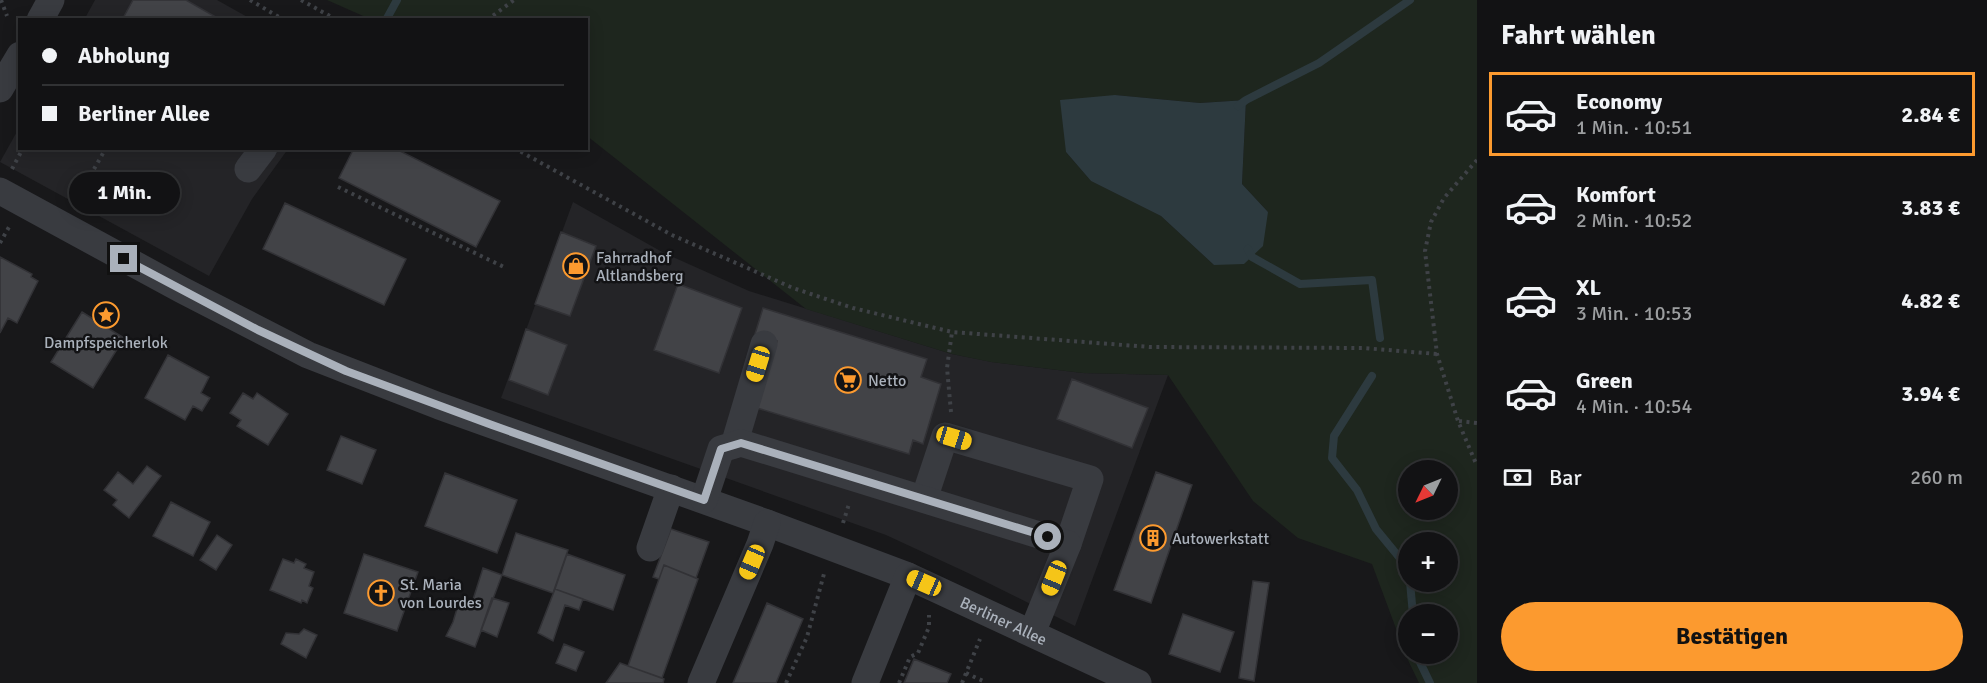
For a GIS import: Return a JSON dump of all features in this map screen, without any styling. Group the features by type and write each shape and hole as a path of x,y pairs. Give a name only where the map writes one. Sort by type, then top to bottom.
{"street":[{"path":"41,18 51,0"},
{"path":"0,89 18,58"},
{"name":"Berliner Allee","path":"5,182 229,315 308,355 448,409 671,488 908,576 1132,682"},
{"path":"734,445 764,344"},
{"path":"924,499 945,436 1090,479 1068,544 1032,633"},
{"path":"704,500 721,449 741,443 1068,544"},
{"path":"650,548 671,488"},
{"path":"701,683 767,523"},
{"path":"865,683 908,576"}],"path":[{"path":"1,0 7,16"},
{"path":"250,0 281,18"},
{"path":"301,0 333,18"},
{"path":"490,18 514,0"},
{"path":"5,182 22,150"},
{"path":"94,169 105,150"},
{"path":"518,150 672,235 793,288 853,308 952,332 1150,347 1363,348 1437,354"},
{"path":"1477,160 1444,198 1431,222 1425,251 1437,354 1458,421 1477,466"},
{"path":"338,187 504,267"},
{"path":"0,243 9,226"},
{"path":"952,332 947,368 954,438"},
{"path":"1458,421 1477,423"},
{"path":"786,683 807,637 825,570"},
{"path":"899,683 910,657 918,653 929,627 930,611"},
{"path":"962,683 982,635"},
{"path":"966,674 983,681"}],"shaded area":[{"path":"95,0 217,0 249,18 85,18"},
{"path":"327,0 1477,0 1477,683 1419,683 1410,664 1458,664 1458,604 1398,604 1398,634 1372,564 1298,538 1253,501 1168,375 1083,373 991,362 952,354 806,309 588,137 588,18 368,18","holes":["1115,95 1200,103 1246,100 1242,184 1268,212 1214,265 1161,216 1091,181 1066,152"]},
{"path":"1115,95 1200,103 1246,100 1242,184 1268,212 1263,246 1244,264 1214,265 1161,216 1091,181 1066,152 1060,100"},
{"path":"18,130 18,150 287,150 252,199 209,276 0,162"},
{"path":"573,202 664,253 749,291 952,354 992,362 1083,373 1168,375 1075,626 886,535 501,398"}],"building":[{"path":"133,0 186,0 218,18 123,18"},
{"path":"353,150 398,150 500,201 476,247 339,178"},
{"path":"285,203 406,259 384,305 263,249"},
{"path":"561,232 596,246 570,316 535,304"},
{"path":"0,257 32,274 31,277 38,281 17,323 8,318 0,333"},
{"path":"678,284 742,308 719,373 654,350"},
{"name":"Netto","path":"763,308 927,359 921,377 941,384 923,444 913,440 909,454 757,408 777,341 755,334"},
{"path":"82,312 124,338 93,388 51,362"},
{"path":"526,329 567,345 548,395 509,380"},
{"path":"168,355 209,377 201,393 210,398 202,411 193,406 185,420 145,398"},
{"path":"1072,379 1148,408 1132,448 1057,419"},
{"path":"243,393 253,399 257,393 288,414 268,445 237,426 241,420 230,413"},
{"path":"341,436 376,450 362,484 327,470"},
{"path":"147,466 161,476 129,518 113,505 117,500 104,490 118,472 133,484"},
{"name":"Autowerkstatt","path":"1156,472 1192,485 1151,603 1114,590"},
{"path":"445,473 517,500 497,553 425,526"},
{"path":"171,502 210,522 193,556 153,536"},
{"path":"671,529 709,542 696,578 664,565 659,579 653,577"},
{"path":"516,533 568,550 553,593 502,575"},
{"path":"217,535 232,545 216,570 200,560"},
{"name":"St. Maria von Lourdes","path":"364,554 418,572 397,631 344,613"},
{"path":"567,554 625,575 613,610 555,589"},
{"path":"283,559 294,563 296,559 306,564 304,568 314,572 309,586 313,588 307,603 302,600 301,603 270,590"},
{"path":"664,565 698,579 662,678 628,666"},
{"path":"483,568 502,575 475,647 446,636 459,602 471,606"},
{"path":"1253,581 1269,583 1254,681 1239,678"},
{"path":"555,589 583,599 579,610 565,605 553,641 538,633"},
{"path":"492,598 509,603 497,637 481,630"},
{"path":"767,603 803,619 776,683 733,683"},
{"path":"1183,614 1234,632 1220,672 1169,654"},
{"path":"304,629 317,635 306,658 281,644 286,633 299,634"},
{"path":"564,644 584,652 576,671 556,663"},
{"path":"914,659 951,674 947,683 904,683"},
{"path":"620,663 664,679 663,683 606,683"}],"waterway":[{"path":"387,18 397,0"},
{"path":"1238,106 1319,63 1410,0"},
{"path":"1248,249 1252,257 1300,284 1372,280 1380,338"},
{"path":"1372,376 1334,436 1332,458 1357,490 1376,529 1398,556"},
{"path":"1411,592 1412,604"},
{"path":"1421,664 1430,683"}],"place":[{"name":"Fahrradhof Altlandsberg","path":"576,266"},
{"name":"Dampfspeicherlok","path":"106,315"},
{"name":"Netto","path":"848,380"},
{"name":"Autowerkstatt","path":"1153,538"},
{"name":"St. Maria von Lourdes","path":"381,593"}],"route":[{"path":"124,259 258,330 346,371 704,500 721,449 741,443 1048,537"}]}
